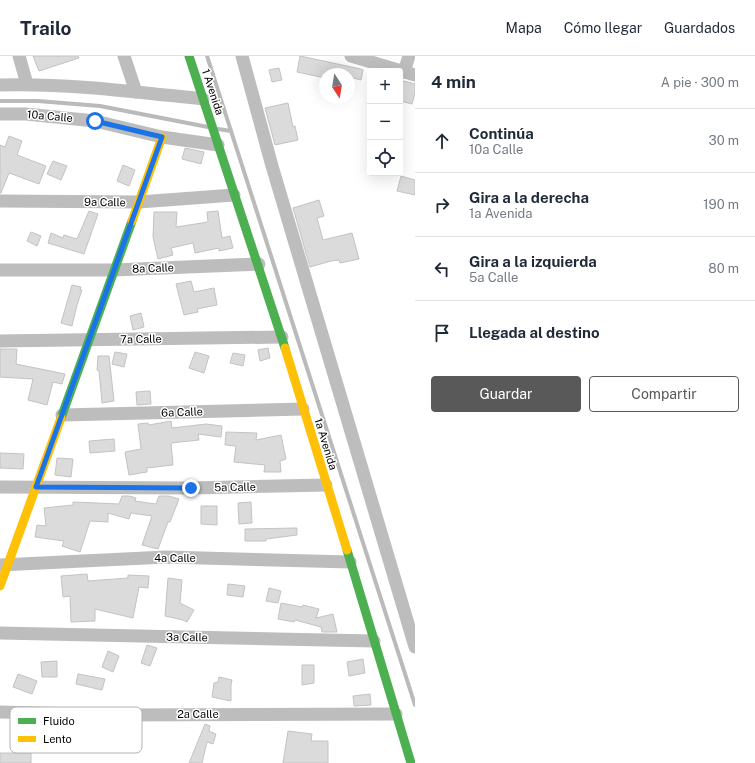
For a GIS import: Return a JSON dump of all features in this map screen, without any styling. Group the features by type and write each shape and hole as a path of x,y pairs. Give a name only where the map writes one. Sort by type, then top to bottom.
{"street":[{"path":"19,56 27,84"},
{"path":"124,56 136,92"},
{"name":"1 Avenida","path":"189,56 216,140"},
{"path":"242,56 272,166 415,647"},
{"path":"356,57 410,73 409,56"},
{"path":"0,85 27,84 136,92 203,100"},
{"name":"10a Calle","path":"0,114 26,114 95,121 162,137 216,140"},
{"path":"0,586 4,565 36,487 162,137"},
{"name":"1a Avenida","path":"216,140 259,264 282,337 411,763"},
{"name":"9a Calle","path":"0,201 139,202 234,195"},
{"name":"8a Calle","path":"0,270 114,270 259,264"},
{"name":"7a Calle","path":"0,341 282,337"},
{"name":"6a Calle","path":"62,415 303,409"},
{"name":"5a Calle","path":"0,487 191,488 326,485"},
{"name":"4a Calle","path":"4,565 166,557 350,562"},
{"name":"3a Calle","path":"0,633 374,641"},
{"name":"2a Calle","path":"0,712 10,712"},
{"name":"2a Calle","path":"142,714 396,714"}],"building":[{"path":"33,56 78,56 79,58 39,71"},
{"path":"300,56 361,69 363,70 361,80 355,78 355,68 319,68 319,77 297,72"},
{"path":"279,68 282,80 272,82 269,70"},
{"path":"403,81 415,84 415,93 412,104 403,102"},
{"path":"288,103 293,127 295,126 298,140 275,145 265,108"},
{"path":"9,136 22,141 17,155 46,166 39,184 9,173 0,193 0,145 5,147"},
{"path":"185,148 204,152 201,164 182,159"},
{"path":"53,161 67,166 61,180 47,174"},
{"path":"123,165 135,170 129,186 117,181"},
{"path":"401,176 415,180 415,195 397,191"},
{"path":"319,200 324,216 317,218 323,240 352,233 359,259 340,263 339,260 331,261 310,267 293,208"},
{"path":"89,211 98,214 84,254 48,243 51,233 63,238 64,235 77,239"},
{"path":"218,211 222,238 230,236 233,248 219,251 219,248 195,253 193,243 171,248 173,255 158,259 153,237 154,212 177,212 176,227 208,222 207,212"},
{"path":"31,232 41,236 37,246 27,241"},
{"path":"191,281 194,292 214,288 217,305 197,309 198,312 184,315 176,284"},
{"path":"72,285 81,287 80,290 82,290 72,326 61,323"},
{"path":"141,313 144,327 133,330 130,316"},
{"path":"268,348 270,358 260,361 258,350"},
{"path":"0,349 17,349 16,364 65,374 62,384 53,382 47,405 28,400 33,379 0,377"},
{"path":"115,352 127,354 124,367 112,364"},
{"path":"195,352 209,356 204,373 189,368"},
{"path":"233,353 245,355 243,366 230,363"},
{"path":"98,356 109,356 114,401 102,403 99,371 97,370"},
{"path":"150,391 151,404 137,405 136,392"},
{"path":"171,421 172,428 206,424 222,426 221,437 198,434 199,440 171,443 173,465 147,468 147,472 129,475 125,452 141,449 138,424 148,423 149,425"},
{"path":"226,432 257,433 256,440 281,435 286,459 280,461 281,472 264,472 265,465 234,462 236,446 225,445"},
{"path":"114,439 115,451 90,453 89,441"},
{"path":"0,453 24,454 23,469 0,468"},
{"path":"57,458 73,459 71,477 55,475"},
{"path":"122,496 136,498 135,501 156,504 159,496 169,496 179,499 170,522 168,522 158,549 142,545 152,516 131,513 129,519 108,513 108,522 90,521 80,552 62,546 64,541 35,537 37,525 46,526 44,508 73,505 73,502 119,504"},
{"path":"251,502 252,523 239,524 238,503"},
{"path":"201,506 217,506 217,525 201,524"},
{"path":"297,528 297,535 266,539 266,541 245,541 245,529"},
{"path":"87,574 88,581 128,578 128,575 149,576 148,588 139,587 133,618 95,609 95,621 71,622 70,596 63,597 61,576"},
{"path":"168,578 182,580 180,603 194,610 187,622 165,616"},
{"path":"228,584 245,586 243,597 227,595"},
{"path":"269,588 281,591 278,603 266,601"},
{"path":"281,603 302,607 303,605 319,609 316,618 333,614 337,632 322,632 321,627 295,620 294,622 278,619"},
{"path":"147,645 157,648 150,666 141,663"},
{"path":"108,651 119,656 113,672 102,667"},
{"path":"363,659 365,673 349,676 347,662"},
{"path":"57,661 57,677 42,677 41,662"},
{"path":"302,665 314,665 314,683 302,685"},
{"path":"18,674 37,681 32,694 13,687"},
{"path":"78,674 105,679 102,690 76,684"},
{"path":"219,677 232,680 231,701 212,697 214,683 218,682"},
{"path":"370,694 371,705 354,706 353,696"},
{"path":"205,724 210,726 209,731 216,734 213,744 207,742 202,763 189,763"},
{"path":"288,731 312,734 311,741 328,741 328,763 283,763"},
{"path":"0,753 31,753 31,763 0,763"}],"waterway":[{"path":"207,56 231,131"},
{"path":"0,101 38,101 100,106 208,127"},
{"path":"218,129 231,131 415,705"}],"traffic: fast":[{"path":"189,56 285,348"},
{"path":"61,418 132,221"},
{"path":"347,550 411,763"}],"traffic: slow":[{"path":"132,221 162,137"},
{"path":"285,348 347,550"},
{"path":"0,586 61,418"}],"route":[{"path":"95,121 162,137 36,487 191,488"}]}
